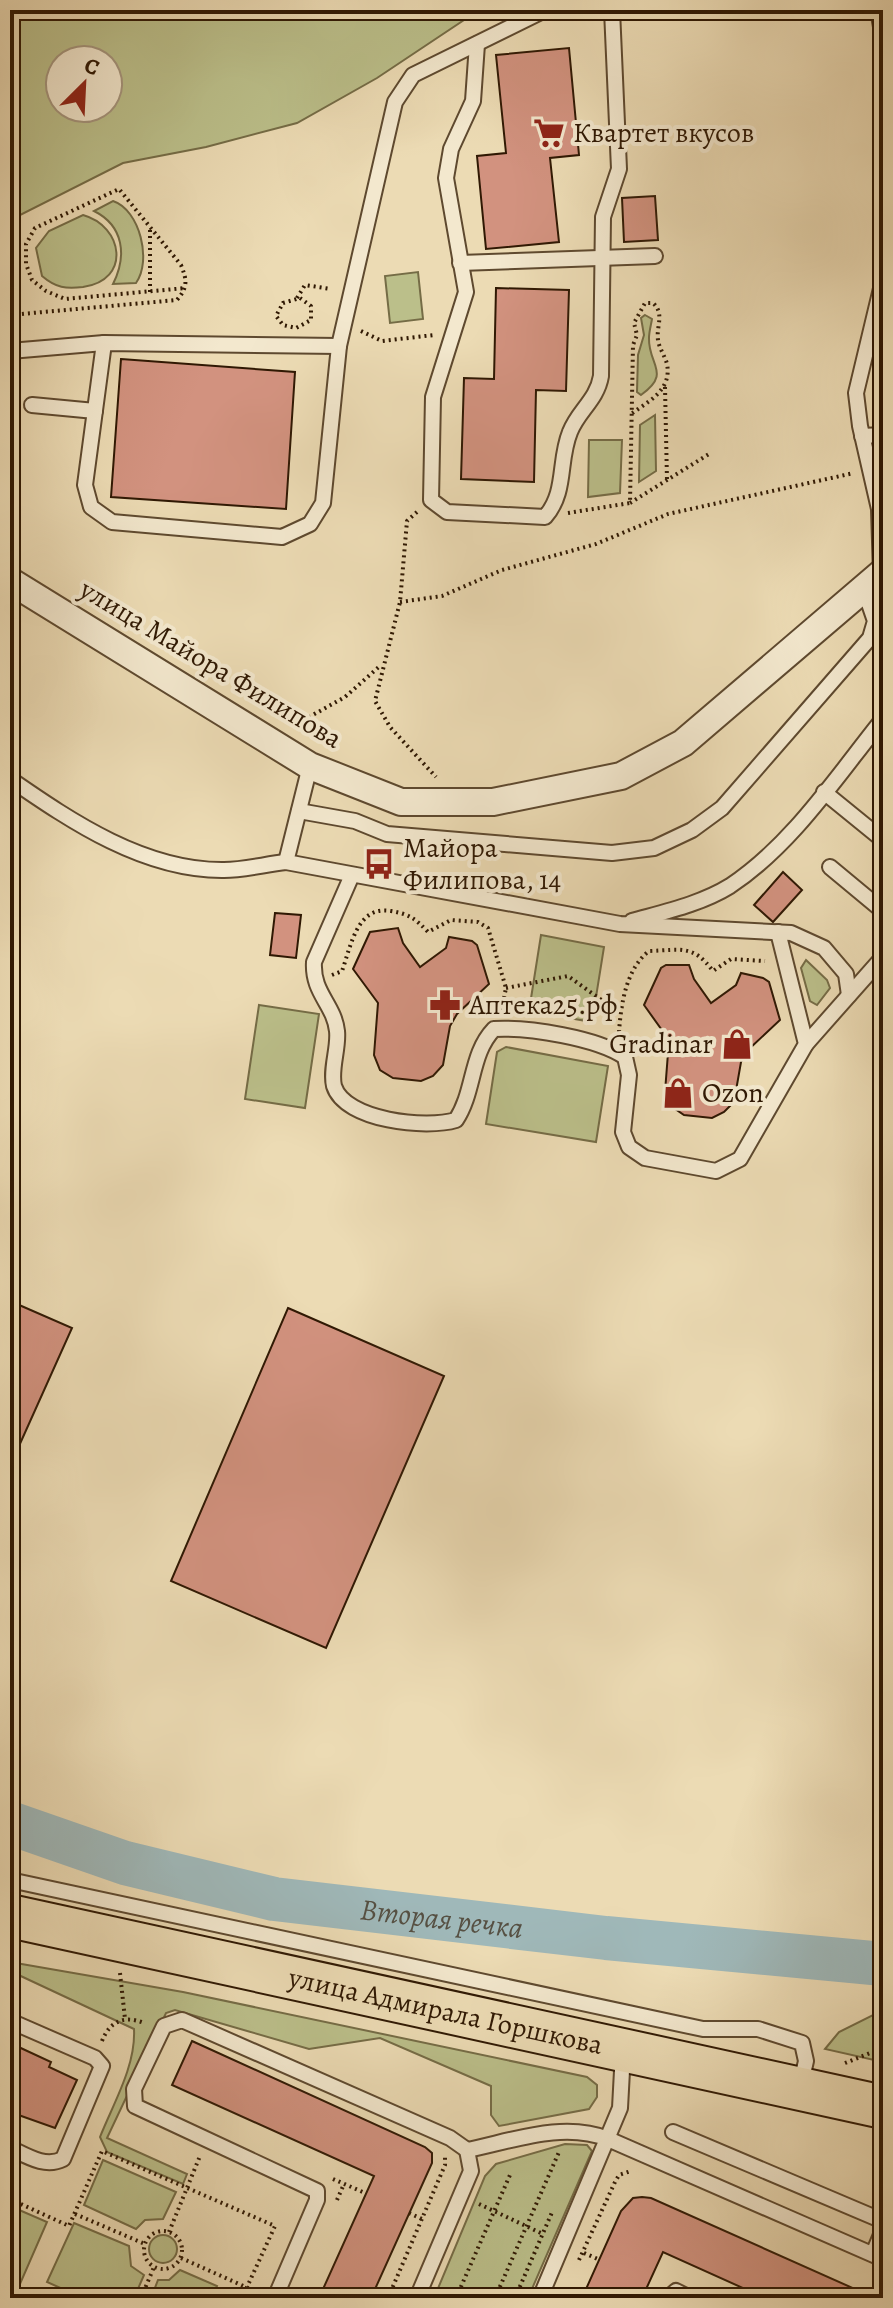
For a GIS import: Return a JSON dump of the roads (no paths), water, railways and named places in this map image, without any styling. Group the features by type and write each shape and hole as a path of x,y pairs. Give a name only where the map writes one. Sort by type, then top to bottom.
{"main road":[{"name":"улица Адмирала Горшкова","path":"10,1916 883,2107"}],"street":[{"name":"улица Майора Филипова","path":"10,581 310,766 401,802 493,802 621,776 683,743 878,583"}],"lane":[{"path":"104,343 85,485 91,507 112,522 282,537 310,524 323,503 339,346 395,102 413,75 545,10"},
{"path":"477,44 473,101 451,149 446,178 466,292 433,397 431,500 447,512 545,517 555,505 568,434 598,390 603,217 619,169 612,10"},
{"path":"878,10 883,38"},
{"path":"460,263 655,256"},
{"path":"299,811 355,821 387,834 612,853 654,848 692,830 722,808 870,638 875,621 882,534 856,393 883,280"},
{"path":"10,351 104,343 339,346"},
{"path":"32,405 95,411"},
{"path":"862,436 883,435"},
{"path":"620,924 681,907 728,887 767,856 883,719"},
{"path":"286,862 310,766"},
{"path":"10,779 82,828 165,861 224,870 286,862 620,924 791,933 824,948 846,974 849,995"},
{"path":"824,792 883,840"},
{"path":"830,867 883,911"},
{"path":"352,875 318,951 313,976 337,1031 334,1084 341,1100 354,1111 436,1126 456,1120 467,1104 481,1042 494,1029 513,1028 610,1046 625,1057 629,1075 623,1132 629,1147 645,1158 716,1171 740,1159 806,1044 883,957"},
{"path":"778,932 806,1044"},
{"path":"10,1880 703,2029 772,2032 802,2043 806,2061 800,2090"},
{"path":"275,2298 317,2200 317,2191 135,2106 134,2089 164,2026 170,2021 182,2020 450,2138 467,2150 471,2171 417,2298"},
{"path":"10,2021 95,2058 102,2066 63,2159 53,2164 43,2163 10,2148"},
{"path":"540,2298 620,2108 623,2052"},
{"path":"467,2150 588,2131 878,2257 883,2230"},
{"path":"673,2132 883,2221"},
{"path":"668,2298 676,2291 690,2298"}],"waterway":[{"name":"Вторая речка","path":"10,1823 125,1863 274,1899 606,1938 883,1964"}],"place":[{"name":"Квартет вкусов","path":"549,133"},
{"name":"Майора Филипова, 14","path":"379,864"},
{"name":"Аптека25.рф","path":"445,1005"},
{"name":"Gradinar","path":"737,1044"},
{"name":"Ozon","path":"678,1093"}]}
